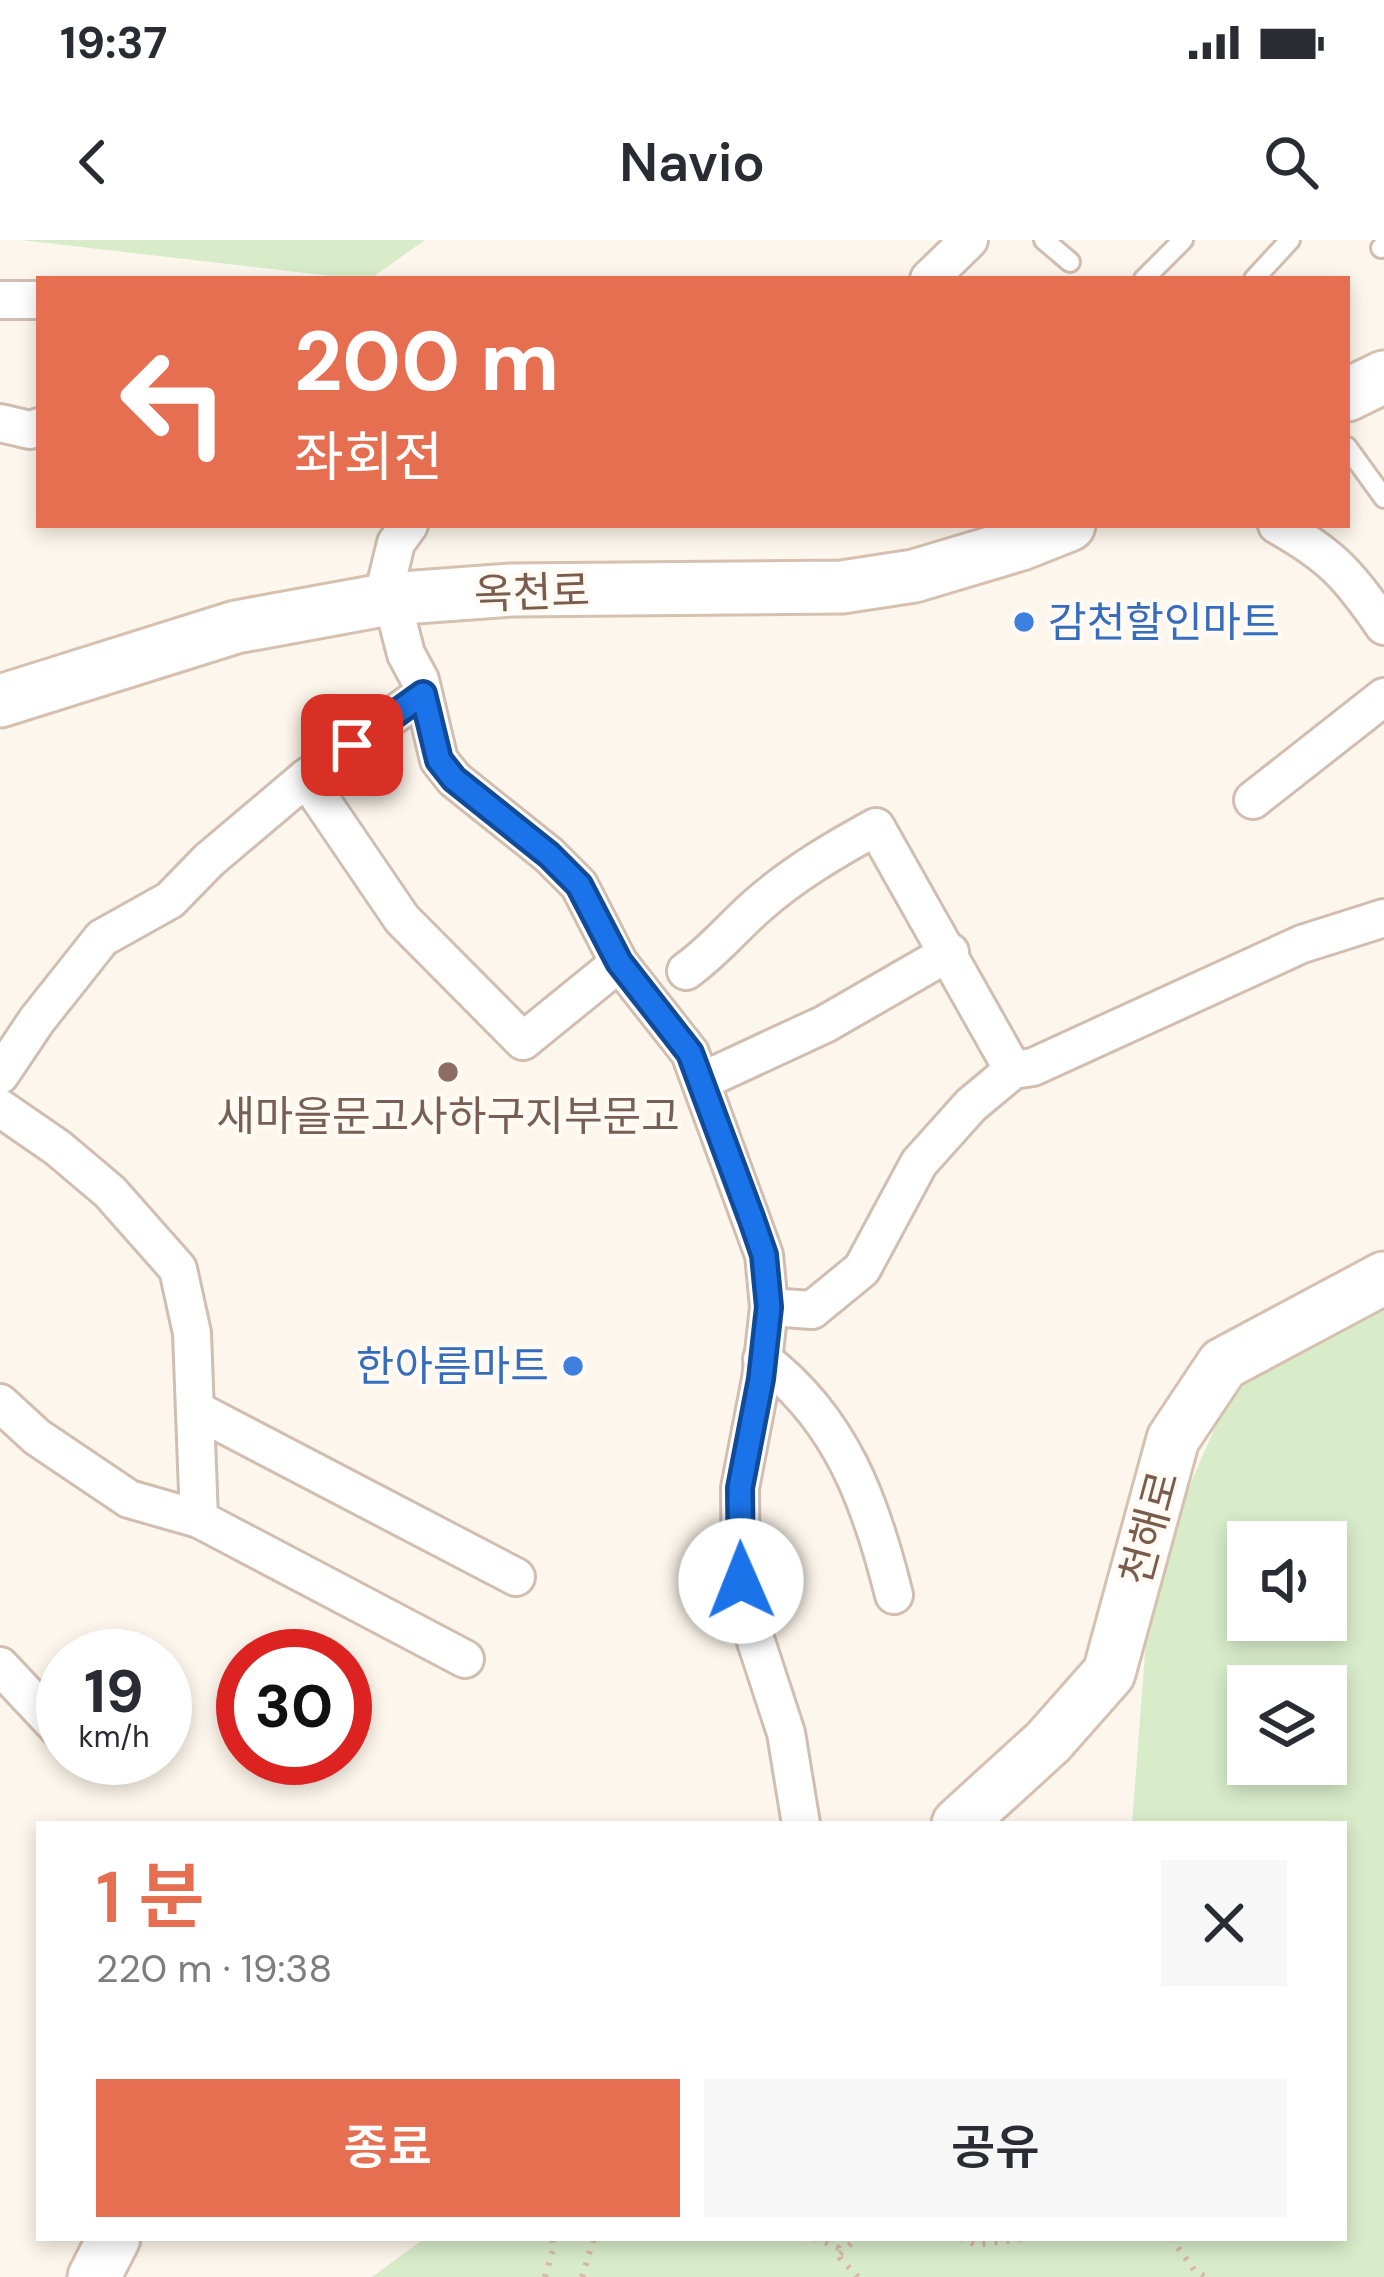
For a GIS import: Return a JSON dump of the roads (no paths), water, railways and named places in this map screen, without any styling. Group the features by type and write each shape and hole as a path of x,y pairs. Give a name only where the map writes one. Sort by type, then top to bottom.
{"street":[{"path":"932,276 968,240"},
{"path":"0,300 36,300"},
{"path":"1350,394 1384,377"},
{"path":"0,424 36,428"},
{"path":"407,528 396,542 387,580 389,598 423,694 439,760 454,779 579,885 619,962 690,1053 764,1255 769,1307 740,1488 741,1581 786,1732 801,1821"},
{"name":"옥천로","path":"0,700 236,627 389,598 511,590 842,587 914,576 1062,528"},
{"path":"1281,528 1347,572 1384,626"},
{"path":"0,1075 102,938 170,901 209,860 306,778 423,694"},
{"path":"1253,800 1384,697"},
{"path":"306,778 402,920 523,1041 619,962"},
{"path":"686,971 720,947 755,907 818,860 877,827 1013,1070"},
{"path":"769,1307 812,1310 862,1270 919,1163 971,1105 1013,1070 1033,1067 1302,944 1384,918"},
{"path":"702,1081 824,1024 950,952"},
{"path":"0,1108 110,1192 178,1269 192,1333 200,1519"},
{"name":"천해로","path":"961,1821 1048,1742 1109,1673 1173,1439 1223,1364 1384,1278"},
{"path":"762,1360 794,1384 844,1451 871,1508 894,1595"},
{"path":"0,1402 37,1437 129,1498 200,1519 465,1659"},
{"path":"196,1409 516,1577"},
{"path":"0,1666 36,1704"},
{"path":"94,2277 112,2241"}],"lane":[{"path":"1044,240 1070,262"},
{"path":"1147,276 1183,240"},
{"path":"1256,276 1290,240"},
{"path":"1350,451 1384,499"}],"place":[{"name":"감천할인마트","path":"1024,622"},
{"name":"새마을문고사하구지부문고","path":"448,1072"},
{"name":"한아름마트","path":"573,1366"}]}
